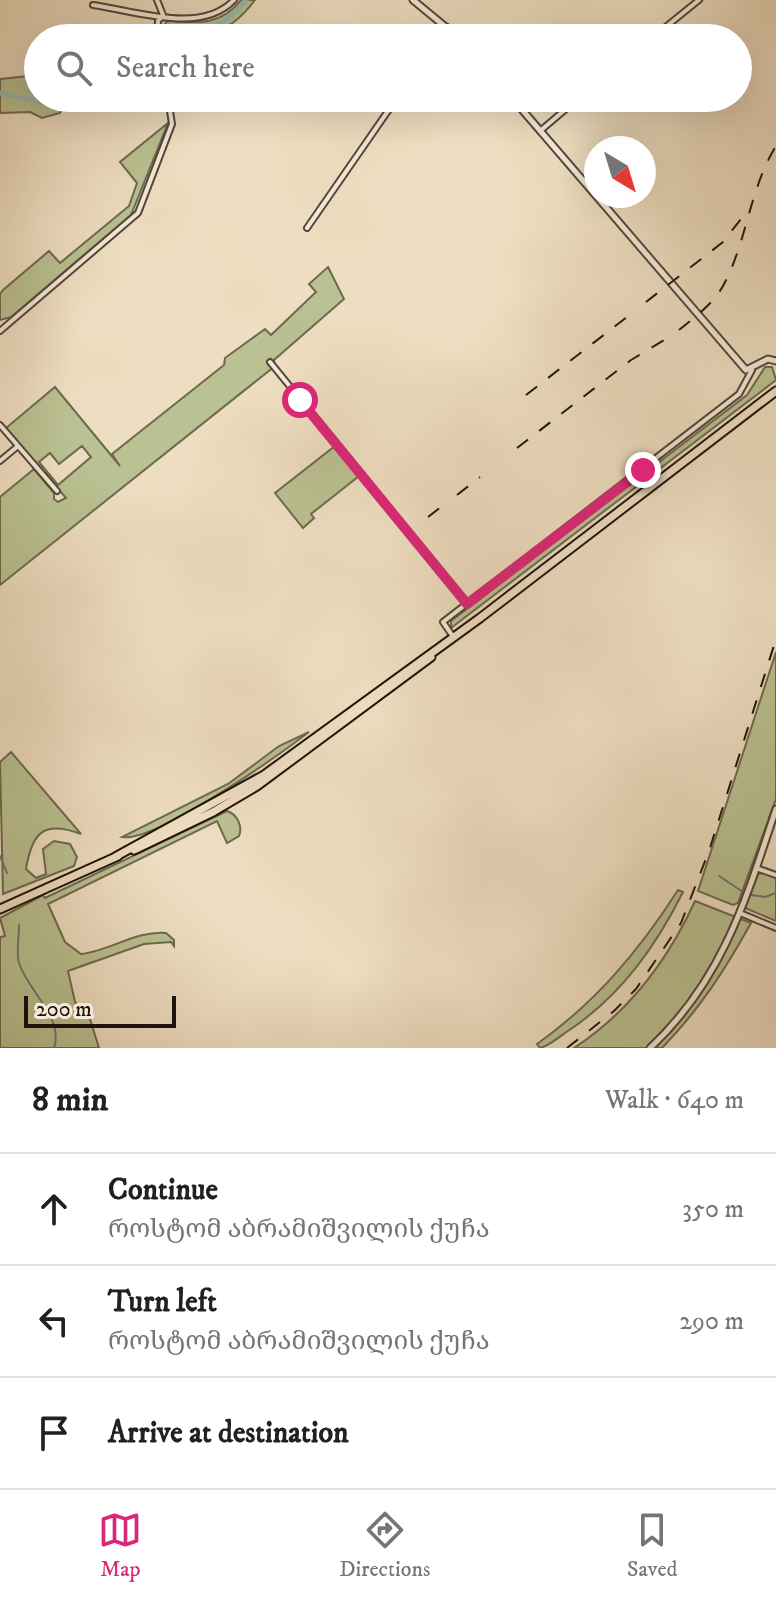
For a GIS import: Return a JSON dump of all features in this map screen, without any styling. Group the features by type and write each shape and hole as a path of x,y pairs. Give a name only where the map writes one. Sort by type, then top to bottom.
{"highway":[{"path":"0,909 164,837 257,786 410,675 451,640 776,391"}],"street":[{"path":"157,0 163,15"},
{"path":"93,5 203,19 221,12 234,0"},
{"path":"413,0 443,24"},
{"path":"669,24 699,0"},
{"path":"158,24 163,15"},
{"path":"0,331 138,213 172,124 170,112"},
{"path":"307,228 387,112"},
{"path":"524,112 746,370 775,358"},
{"path":"540,131 562,112"},
{"path":"270,362 467,604"},
{"path":"451,640 443,622 739,394 752,370"},
{"path":"0,425 57,491"},
{"path":"0,461 18,446"},
{"path":"650,1048 683,1014 713,973 740,913 776,809"},
{"path":"756,868 776,875"},
{"path":"740,913 776,928"}],"green space":[{"path":"241,0 255,0 231,24 165,24 167,21 217,19"},
{"path":"24,76 24,112 30,112 0,113 0,79"},
{"path":"30,112 60,112 60,113 42,118"},
{"path":"168,123 131,215 11,317 0,320 0,294 3,290 49,251 60,263 129,206 137,183 120,162"},
{"path":"328,267 344,299 274,360 275,366 0,585 0,497 34,469 54,493 54,499 58,502 66,498 6,428 55,387 120,466 112,454 224,365 225,358 265,329 271,335 316,292 309,284","holes":["82,446 91,457 58,485 39,462 50,453 59,464"]},
{"path":"765,367 772,367 776,380 451,628 451,621 747,395"},
{"path":"335,446 359,476 311,514 314,518 303,528 275,493"},
{"path":"776,652 776,799 738,903 733,905 698,891"},
{"path":"309,732 188,812 138,835 122,837 228,784 279,746"},
{"path":"11,752 81,834 58,828 42,832 32,846 26,869 36,878 46,874 43,849 54,841 70,844 77,857 74,866 3,894 0,762"},
{"path":"227,811 236,818 240,828 239,836 227,843 217,821 48,904 65,942 81,954 155,933 166,933 174,940 174,946 171,942 144,944 68,971 75,1002 90,1019 99,1048 0,1048 0,937 5,936 0,918 43,895 45,898"},
{"path":"758,874 776,877 776,921 745,908"},
{"path":"678,890 683,892 661,931 622,985 589,1015 540,1048 537,1044 578,1011 615,974"},
{"path":"695,901 751,923 688,1019 662,1048 574,1048 612,1018 645,983 672,944"}],"waterway":[{"path":"220,24 246,0"},
{"path":"0,93 24,98"},
{"path":"0,856 7,873"},
{"path":"719,876 743,892"},
{"path":"751,895 765,897 776,893"},
{"path":"19,925 19,963 50,1015 56,1037 54,1048"}],"railway":[{"path":"679,330 709,304 723,286 738,252 760,180 776,146"},
{"path":"646,302 723,242 741,219"},
{"path":"526,395 627,317"},
{"path":"517,448 631,360 671,336"},
{"path":"457,495 480,477"},
{"path":"428,517 450,500"},
{"path":"567,1048 614,1011 636,989 681,923 709,851 776,639"}],"route":[{"path":"300,400 350,457 467,604 643,470"}]}
